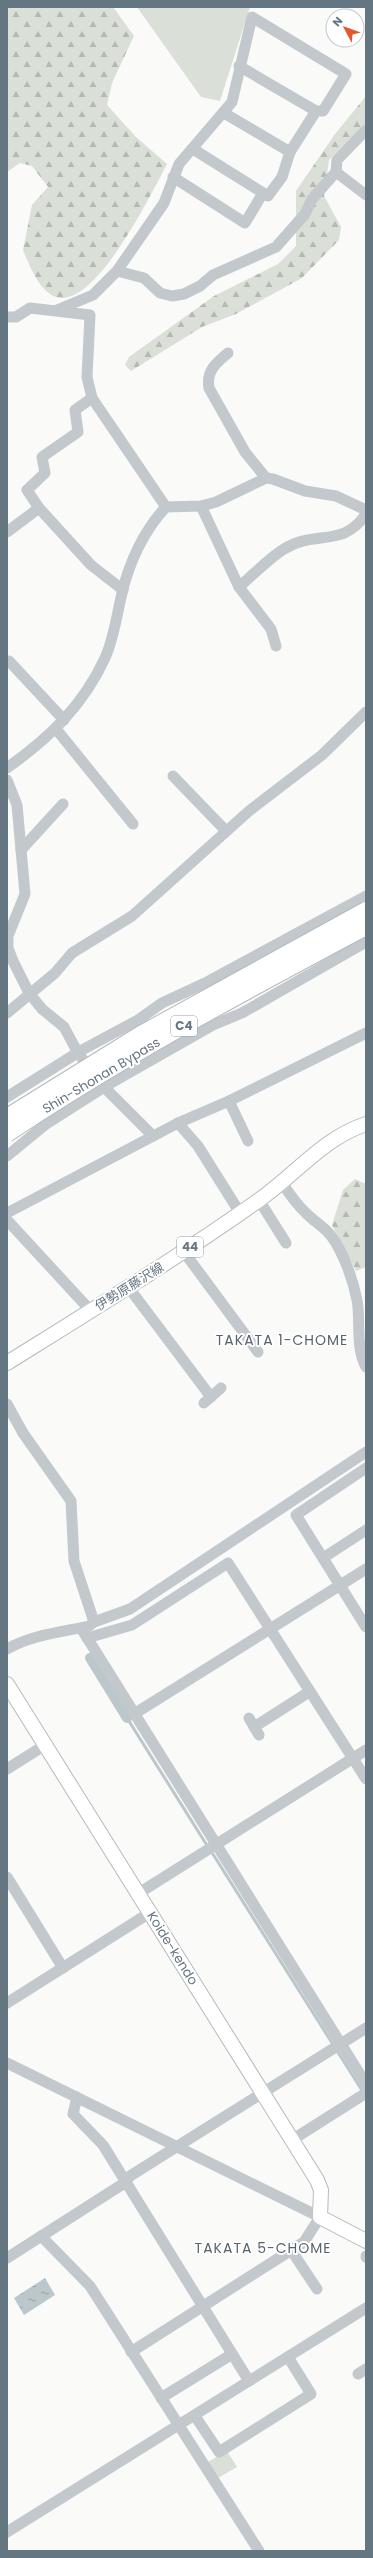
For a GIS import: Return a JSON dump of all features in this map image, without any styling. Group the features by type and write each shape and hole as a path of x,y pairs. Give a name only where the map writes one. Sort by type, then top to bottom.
{"highway":[{"name":"Shin-Shonan Bypass","path":"7,1117 135,1037 366,910"},
{"name":"Shin-Shonan Bypass","path":"7,1134 56,1101 153,1043 366,927"}],"main road":[{"name":"伊勢原藤沢線","path":"7,1363 90,1310 129,1288 184,1252 282,1183 314,1154 340,1135 366,1124"},
{"name":"Koide-kendo","path":"7,1684 151,1912 292,2140 321,2190 320,2218"},
{"path":"320,2218 366,2241"}],"street":[{"path":"57,310 93,295 117,271 164,204 179,164 232,102 239,66 252,17 346,74 323,111 316,111 239,66"},
{"path":"193,149 268,196 282,177 290,152 316,111"},
{"path":"224,113 290,152"},
{"path":"117,271 144,278 160,293 172,296 184,294 200,286 213,275 276,247 305,214 312,199 336,172 337,160 366,130"},
{"path":"336,172 366,194"},
{"path":"173,177 245,222 263,193"},
{"path":"7,317 16,317 30,308 90,315 87,371 92,398 166,507"},
{"path":"228,353 210,371 208,379 209,388 245,452 266,478"},
{"path":"92,398 75,410 78,432 42,457 45,472 27,490 39,508 91,565 123,590"},
{"path":"166,507 201,506 216,502 266,478 273,479 305,491 336,496 366,510"},
{"path":"201,506 239,587 272,629 276,646"},
{"path":"7,768 41,744 56,729 64,720 105,658 123,590 136,554 150,528 166,507"},
{"path":"7,532 39,508"},
{"path":"239,587 284,549 298,543 348,533 357,527 366,514"},
{"path":"10,659 64,720"},
{"path":"7,1013 29,993 55,973 72,953 132,916 274,789 322,755 366,712"},
{"path":"56,729 133,824"},
{"path":"173,776 226,831"},
{"path":"7,780 17,805 25,894 10,926 8,948 19,976 29,993 42,1009 64,1027 78,1052 104,1087 153,1136"},
{"path":"21,850 63,804"},
{"path":"7,1097 78,1052 138,1020 162,1003 205,983 366,896"},
{"path":"7,1156 46,1124 104,1087 207,1029 242,1013 366,942"},
{"path":"7,1213 178,1123 229,1101 366,1033"},
{"path":"229,1101 248,1141"},
{"path":"178,1123 198,1146 240,1213"},
{"path":"282,1183 304,1212 332,1237 340,1252 351,1279 357,1301 358,1334 362,1358 366,1367"},
{"path":"259,1200 286,1243"},
{"path":"7,1220 90,1310"},
{"path":"184,1252 258,1352"},
{"path":"129,1288 207,1400 221,1388"},
{"path":"7,1404 23,1432 71,1501 74,1561 94,1622"},
{"path":"7,1649 17,1643 81,1628 140,1604 366,1452"},
{"path":"366,1468 296,1515 366,1627"},
{"path":"323,1558 366,1530"},
{"path":"87,1638 132,1625 228,1563 366,1780"},
{"path":"134,1714 366,1569"},
{"path":"81,1628 213,1846 338,2046 366,2084"},
{"path":"254,1727 309,1692"},
{"path":"7,1769 45,1745"},
{"path":"139,1893 366,1750"},
{"path":"7,1877 63,1968"},
{"path":"7,2003 151,1912"},
{"path":"7,2258 126,2182 130,2176 366,2028"},
{"path":"7,2063 320,2218 308,2237 291,2250 131,2352"},
{"path":"292,2140 364,2094"},
{"path":"77,2097 73,2114 103,2145 249,2381"},
{"path":"41,2236 90,2286 131,2352 180,2424 259,2551"},
{"path":"291,2250 317,2289"},
{"path":"7,2532 366,2308"},
{"path":"161,2398 229,2356"},
{"path":"195,2416 219,2452 311,2394 288,2357"}],"green space":[{"path":"7,7 113,7 134,36 112,83 107,105 136,137 167,164 136,222 104,268 88,286 71,296 56,297 50,294 40,284 23,250 32,205 48,187 32,166 20,163 7,172"},
{"path":"137,7 250,7 220,101 201,97"},
{"path":"366,96 366,123 329,160 324,196 341,227 339,240 302,278 236,314 202,327 131,371 125,365 129,357 214,296 278,264 296,246 296,191 335,134"},
{"path":"355,1179 366,1184 366,1267 356,1271 332,1225 343,1190"},
{"path":"227,2451 237,2467 218,2478 208,2462"}],"water":[{"path":"45,2278 55,2295 24,2315 14,2298"}],"waterway":[{"path":"90,1658 127,1718"},
{"path":"127,1718 208,1847"},
{"path":"211,1851 363,2092"}],"district":[{"name":"TAKATA 1-CHOME","path":"282,1340"},
{"name":"TAKATA 5-CHOME","path":"263,2248"}]}
